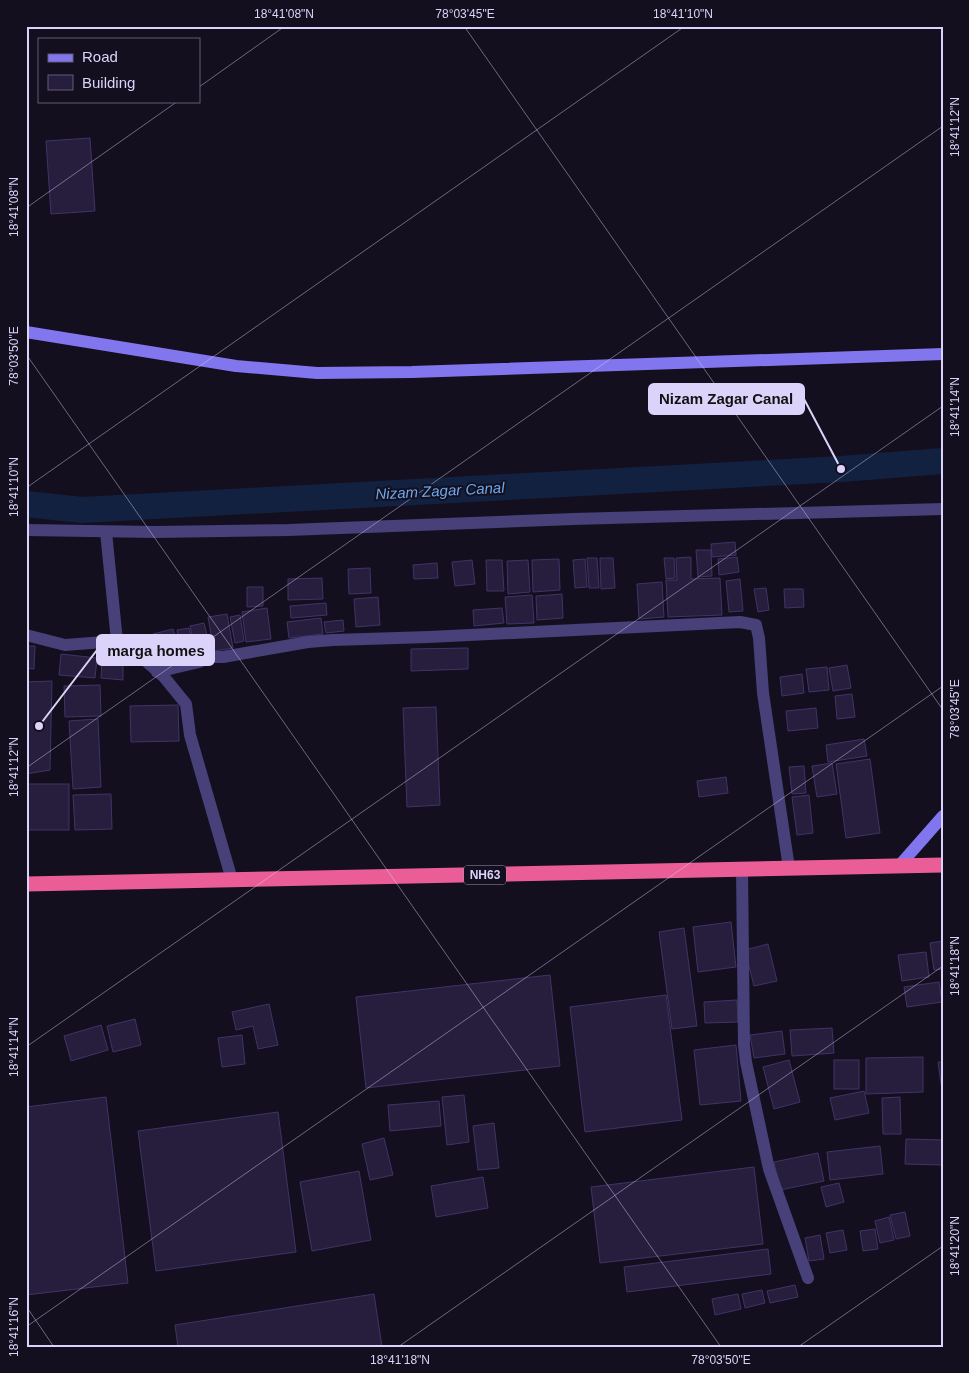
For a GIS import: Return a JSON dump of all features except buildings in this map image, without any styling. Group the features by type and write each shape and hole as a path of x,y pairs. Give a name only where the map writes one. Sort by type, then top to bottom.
{"highway":[{"name":"NH63","path":"26,884 943,865"}],"street":[{"path":"26,332 236,366 317,373 412,372 943,354"},
{"path":"26,530 106,532 289,530 583,519 943,509"},
{"path":"106,532 117,641"},
{"path":"157,672 212,657 223,657 308,642 740,622 756,625 759,638 763,693 789,868"},
{"path":"26,635 65,645 117,641 128,646 164,677 186,704 190,735 232,880"},
{"path":"899,866 943,816"},
{"path":"742,869 744,1046 746,1062 769,1170 808,1278"}],"waterway":[{"name":"Nizam Zagar Canal","path":"26,504 82,510 841,469 943,461"}],"place":[{"name":"Nizam Zagar Canal","path":"841,469"},
{"name":"marga homes","path":"39,726"}]}
